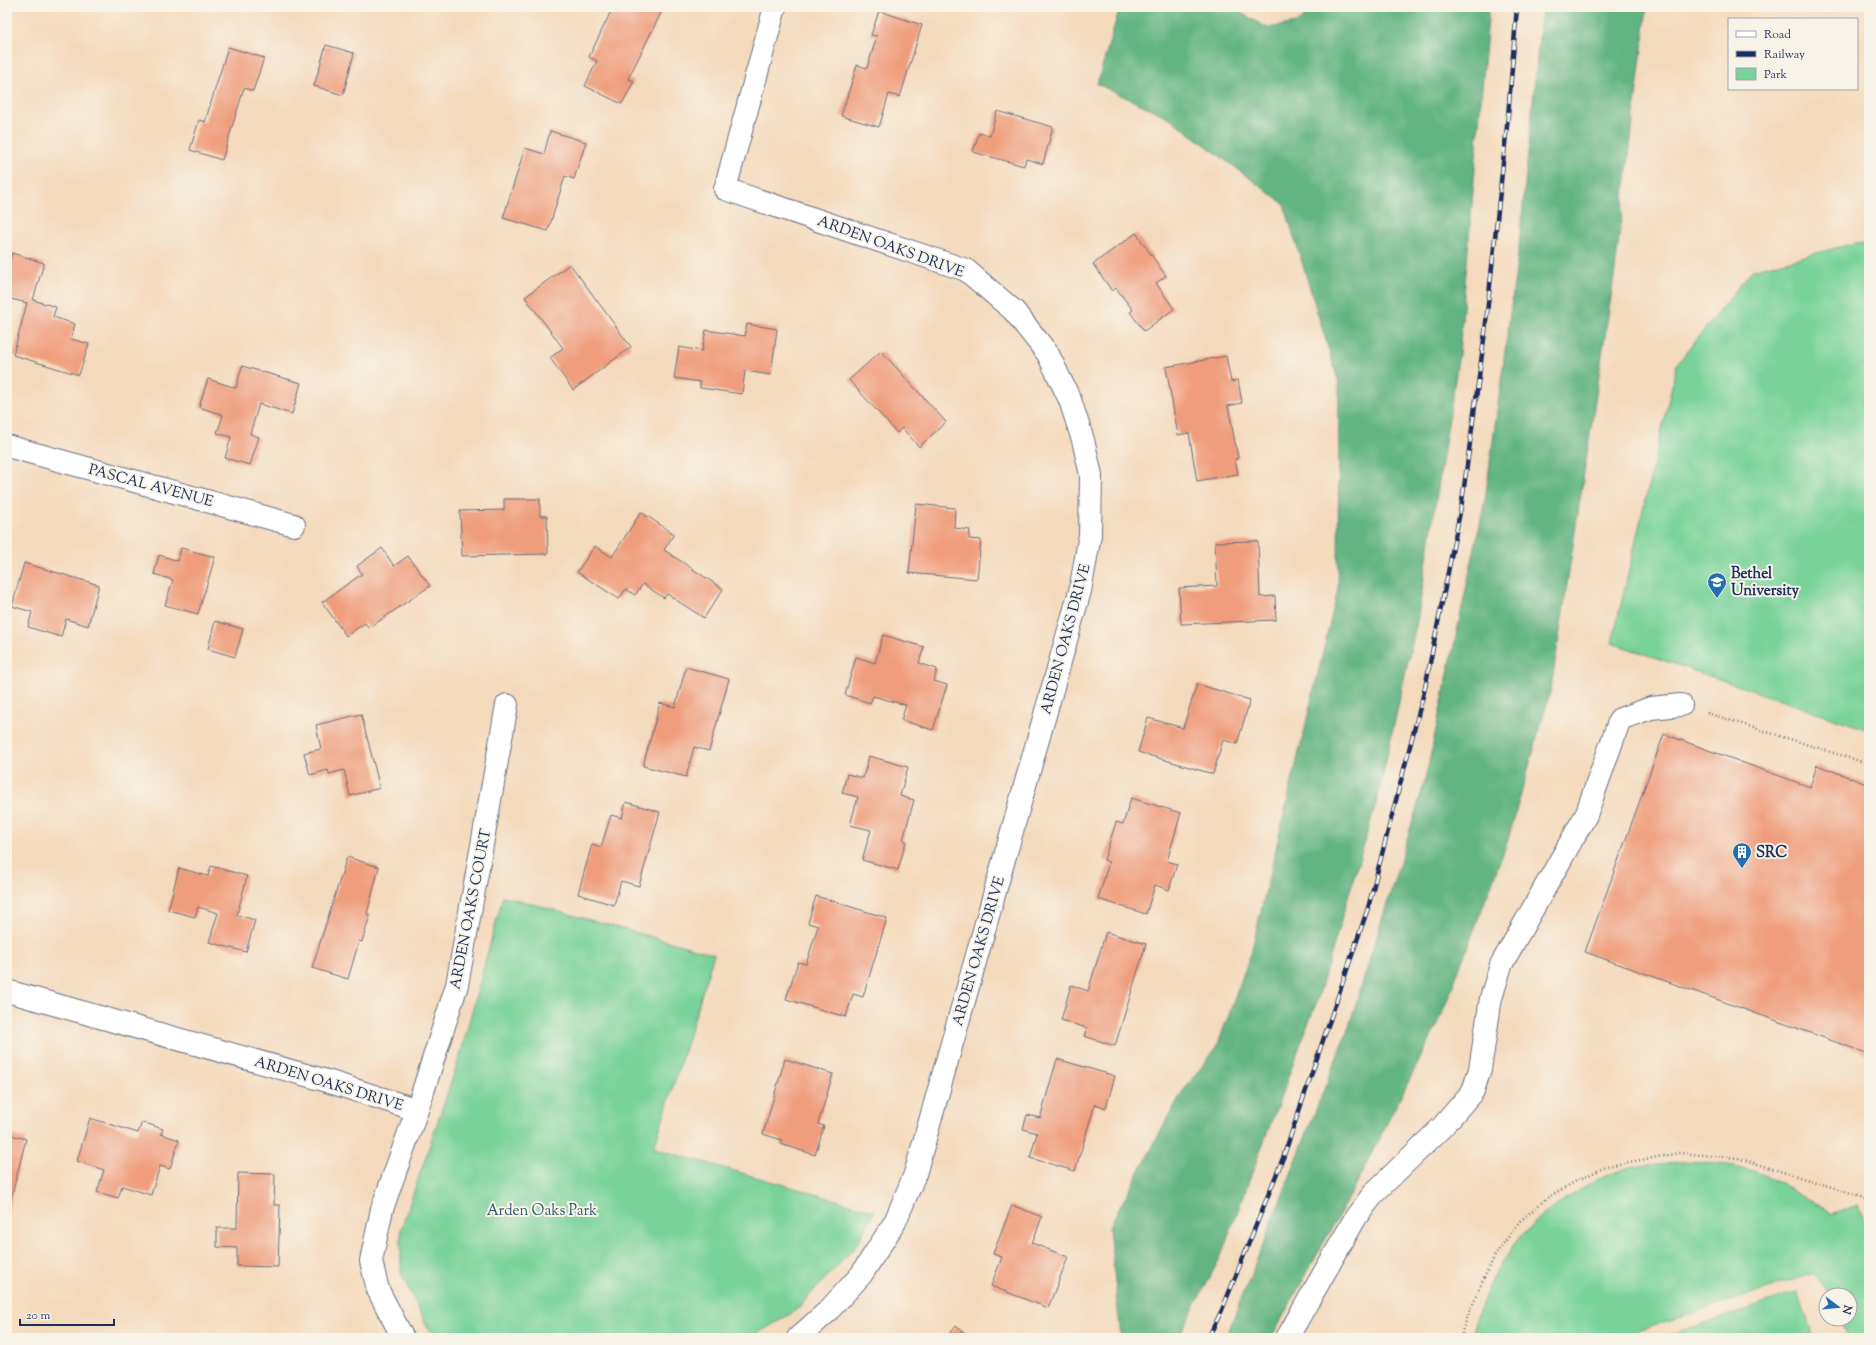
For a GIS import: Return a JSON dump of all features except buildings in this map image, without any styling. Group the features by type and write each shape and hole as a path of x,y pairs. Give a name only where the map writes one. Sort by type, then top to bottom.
{"street":[{"name":"ARDEN OAKS DRIVE","path":"774,7 725,188 966,270 1014,311 1048,354 1070,400 1083,440 1092,475 1090,535 1080,591 915,1174 895,1222 861,1275 828,1311 798,1338"},
{"name":"PASCAL AVENUE","path":"7,446 294,525"},
{"name":"ARDEN OAKS COURT","path":"417,1110 457,985 507,705"},
{"path":"1288,1338 1356,1217 1375,1192 1443,1126 1473,1091 1480,1069 1491,998 1501,965 1586,815 1620,719 1651,708 1681,705"},
{"name":"ARDEN OAKS DRIVE","path":"7,991 327,1081 417,1110 382,1209 370,1261 378,1290 403,1338"}],"path":[{"path":"1681,705 1869,764"},
{"path":"1462,1338 1462,1331 1485,1275 1495,1256 1520,1221 1547,1198 1578,1180 1608,1166 1679,1153 1738,1158 1864,1197 1869,1203"}],"green space":[{"path":"1120,7 1230,7 1268,28 1296,23 1319,7 1489,7 1459,354 1418,616 1378,797 1318,998 1220,1258 1178,1338 1121,1338 1109,1227 1181,1094 1217,1047 1251,953 1338,589 1339,383 1284,204 1168,117 1097,84"},
{"path":"1542,7 1647,7 1615,270 1551,689 1507,843 1439,1022 1355,1186 1271,1338 1226,1338 1349,1026 1425,781 1485,500 1519,247"},
{"path":"1855,243 1869,244 1869,730 1612,643 1677,364 1752,270"},
{"name":"Arden Oaks Park","path":"503,896 714,954 654,1148 875,1211 856,1246 795,1311 750,1338 440,1338 427,1327 401,1273 401,1229 459,1059"},
{"path":"1682,1162 1710,1163 1751,1170 1786,1186 1831,1214 1859,1205 1869,1235 1869,1338 1849,1338 1845,1327 1858,1327 1858,1287 1825,1287 1814,1273 1617,1338 1472,1338 1475,1323 1483,1300 1501,1263 1525,1232 1554,1206 1607,1175 1619,1171 1655,1164"},
{"path":"1798,1292 1813,1338 1659,1338"}],"railway":[{"path":"1208,1338 1222,1310 1283,1158 1368,908 1425,688 1462,502 1485,332 1508,116 1517,7"}],"place":[{"name":"Bethel University","path":"1717,599"},
{"name":"SRC","path":"1742,869"}]}
